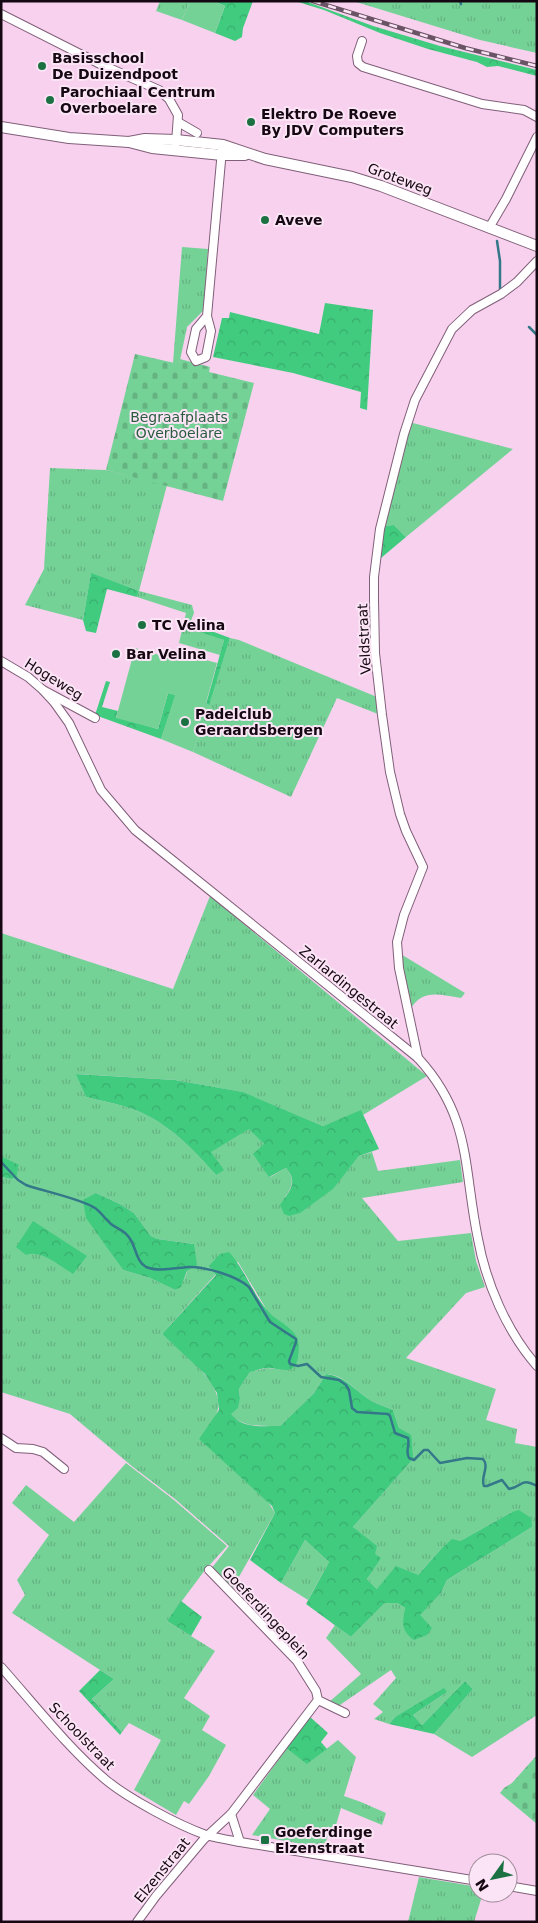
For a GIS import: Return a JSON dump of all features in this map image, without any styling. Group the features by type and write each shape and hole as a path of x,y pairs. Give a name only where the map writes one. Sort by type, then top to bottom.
{"main road":[{"name":"Groteweg","path":"1,127 69,138 129,142 152,148 176,144 222,150 352,177 537,246"}],"street":[{"path":"1,14 100,64 159,90 168,99 178,115 176,144"},
{"path":"362,40 357,56 358,63 364,67 482,104 524,110 537,117"},
{"path":"178,122 197,133"},
{"path":"489,228 506,199 537,137"},
{"path":"207,316 196,329 191,352 196,361 206,358 212,331 207,316 222,150"},
{"name":"Veldstraat","path":"418,1058 399,968 396,942 404,915 423,866 400,814 390,772 375,644 374,577 376,553 380,529 404,434 416,400 452,329 464,316 517,282 537,261"},
{"name":"Hogeweg","path":"1,661 28,677 43,690 94,718"},
{"name":"Zarlardingestraat","path":"43,690 69,723 101,790 134,830 418,1058 442,1088 454,1112 467,1162 478,1238 485,1269 516,1336 537,1366"},
{"path":"1,1438 16,1448 23,1450 32,1448 42,1452 64,1469"},
{"name":"Goeferdingeplein","path":"209,1570 297,1661 316,1691 318,1700"},
{"name":"Schoolstraat","path":"1,1667 75,1750 107,1781 185,1827 208,1836 240,1842 468,1879"},
{"path":"208,1836 231,1814 318,1700 345,1713"},
{"path":"231,1814 240,1842"},
{"name":"Elzenstraat","path":"137,1922 174,1874 208,1836"},
{"path":"518,1888 537,1891"}],"green space":[{"path":"160,1 190,1 182,20 156,11"},
{"path":"190,1 213,1 225,6 215,33 182,20"},
{"path":"213,1 253,1 243,28 242,37 235,41 215,33 225,6"},
{"path":"295,1 305,1 373,26 440,46 537,70 537,76 498,66 487,67 477,62 428,49"},
{"path":"353,1 537,1 537,53 480,40"},
{"path":"182,247 208,249 204,310 187,327 179,365 173,363"},
{"path":"325,303 373,310 367,410 360,408 361,392 293,373 213,357 222,318 229,318 230,312 319,334"},
{"name":"Begraafplaats Overboelare","path":"135,354 179,364 180,359 210,367 209,372 254,383 223,501 106,470"},
{"path":"409,422 513,449 406,537 394,525 382,526"},
{"path":"50,468 106,470 167,485 139,591 91,574 83,620 25,605 44,569"},
{"path":"394,525 406,537 381,558 378,576 375,575 382,526"},
{"path":"91,573 139,591 137,597 107,589 96,633 86,631 83,620"},
{"path":"139,591 192,605 194,613 190,623 224,640 220,655 179,643 186,613 137,597"},
{"path":"190,623 230,638 209,705 206,704 224,640 189,628"},
{"path":"230,638 377,697 378,714 337,698 291,797 193,752"},
{"path":"135,648 177,660 180,653 217,663 206,703 209,705 193,752 161,739 175,695 168,693 158,729 116,718"},
{"path":"106,681 110,682 102,707 118,711 116,717 158,729 168,693 176,695 161,739 95,715"},
{"path":"210,896 427,1076 363,1115 361,1111 323,1126 242,1092 175,1080 77,1074 86,1097 117,1104 147,1115 179,1137 216,1175 210,1152 249,1128 264,1144 270,1177 286,1168 289,1172 292,1182 285,1197 317,1199 332,1189 359,1156 372,1152 378,1171 460,1160 463,1182 362,1198 398,1241 471,1233 476,1261 485,1287 466,1293 406,1358 496,1389 486,1420 517,1429 515,1443 537,1447 537,1715 472,1757 434,1734 473,1689 465,1681 422,1725 413,1715 447,1692 395,1717 389,1724 374,1719 383,1712 373,1704 396,1678 391,1670 337,1707 328,1703 361,1674 326,1638 335,1625 351,1637 385,1603 397,1603 405,1608 403,1621 419,1615 441,1593 447,1580 532,1527 512,1512 460,1541 441,1549 418,1575 378,1590 367,1579 380,1558 375,1555 353,1527 414,1458 411,1447 412,1441 399,1428 393,1410 370,1400 343,1379 326,1374 314,1393 280,1426 247,1424 240,1422 230,1414 240,1398 239,1389 250,1372 267,1368 285,1370 293,1332 268,1312 238,1262 209,1266 216,1274 162,1334 192,1360 211,1382 217,1394 218,1406 215,1417 275,1513 231,1591 211,1569 229,1546 175,1499 133,1467 70,1414 1,1392 1,1177 15,1178 19,1166 1,1156 1,933 173,989","holes":["96,1193 134,1213 151,1236 158,1239 194,1244 183,1282 175,1290 150,1278 123,1270 104,1242"]},
{"path":"399,953 465,993 461,998 439,995 426,996 420,998 410,1010"},
{"path":"76,1074 175,1080 243,1092 323,1126 361,1110 379,1149 359,1156 333,1189 300,1213 289,1216 284,1214 280,1205 291,1187 292,1178 290,1173 286,1168 269,1177 253,1154 264,1144 249,1129 211,1152 224,1170 216,1175 179,1137 147,1115 117,1104 86,1097"},
{"path":"1,1156 19,1165 16,1178 1,1177"},
{"path":"96,1193 134,1213 151,1236 158,1239 194,1244 197,1265 187,1271 181,1287 175,1290 150,1278 123,1270 86,1218 83,1200"},
{"path":"33,1221 87,1256 73,1274 44,1256 38,1254 26,1255 16,1247"},
{"path":"229,1252 240,1266 267,1310 295,1334 299,1349 296,1365 291,1369 266,1368 250,1372 239,1389 238,1408 231,1414 241,1422 253,1426 280,1426 314,1393 326,1374 338,1377 370,1400 393,1410 399,1428 411,1435 414,1458 353,1527 377,1546 375,1554 381,1558 367,1579 377,1589 396,1566 418,1575 452,1539 460,1541 519,1510 531,1518 532,1527 447,1580 441,1593 420,1615 432,1628 427,1635 414,1640 410,1637 404,1626 405,1608 397,1603 385,1603 351,1637 306,1604 329,1562 305,1540 281,1583 250,1560 275,1513 272,1506 199,1439 219,1410 217,1393 205,1374 162,1334 216,1275 209,1266 220,1254"},
{"path":"126,1463 174,1500 227,1546 205,1570 167,1621 215,1651 184,1698 210,1716 202,1730 226,1745 209,1776 189,1804 184,1801 176,1815 134,1790 161,1740 129,1723 122,1732 92,1699 114,1679 12,1613 25,1595 17,1580 49,1535 12,1503 26,1485 74,1522"},
{"path":"305,1540 329,1562 308,1600 281,1583"},
{"path":"181,1601 202,1617 191,1636 167,1621"},
{"path":"100,1670 114,1679 92,1699 122,1732 120,1735 79,1691"},
{"path":"465,1681 473,1689 434,1734 389,1724 395,1717 444,1688 447,1692 413,1715 422,1725"},
{"path":"309,1716 328,1733 321,1742 327,1749 307,1764 285,1747"},
{"path":"338,1740 356,1757 344,1796 386,1813 382,1825 341,1808 334,1832 329,1832 324,1848 252,1835 270,1809 253,1795 287,1748 308,1763"},
{"path":"537,1755 537,1824 500,1793 512,1783"},
{"path":"419,1877 468,1885 468,1903 480,1903 474,1922 408,1922"}],"waterway":[{"path":"497,241 500,261 500,291"},
{"path":"529,327 537,335"},
{"path":"1,1162 18,1180 26,1185 72,1198 95,1208 111,1224 130,1238 140,1261 146,1267 161,1269 203,1268 220,1272 244,1283 249,1287 270,1322 296,1339 289,1361 290,1364 298,1366 307,1364 321,1377 339,1380 346,1385 349,1390 352,1408 357,1412 388,1414 395,1433 408,1438 407,1453 409,1458 414,1460 424,1450 428,1450 440,1463 467,1458 483,1459 486,1465 483,1479 484,1486 502,1480 509,1489 524,1482 537,1486"}],"railway":[{"path":"313,1 465,48 537,66"}],"place":[{"name":"Basisschool De Duizendpoot","path":"42,66"},
{"name":"Parochiaal Centrum Overboelare","path":"50,100"},
{"name":"Elektro De Roeve By JDV Computers","path":"251,122"},
{"name":"Aveve","path":"265,220"},
{"name":"TC Velina","path":"142,625"},
{"name":"Bar Velina","path":"116,654"},
{"name":"Padelclub Geraardsbergen","path":"185,722"},
{"name":"Goeferdinge Elzenstraat","path":"265,1840"}]}
